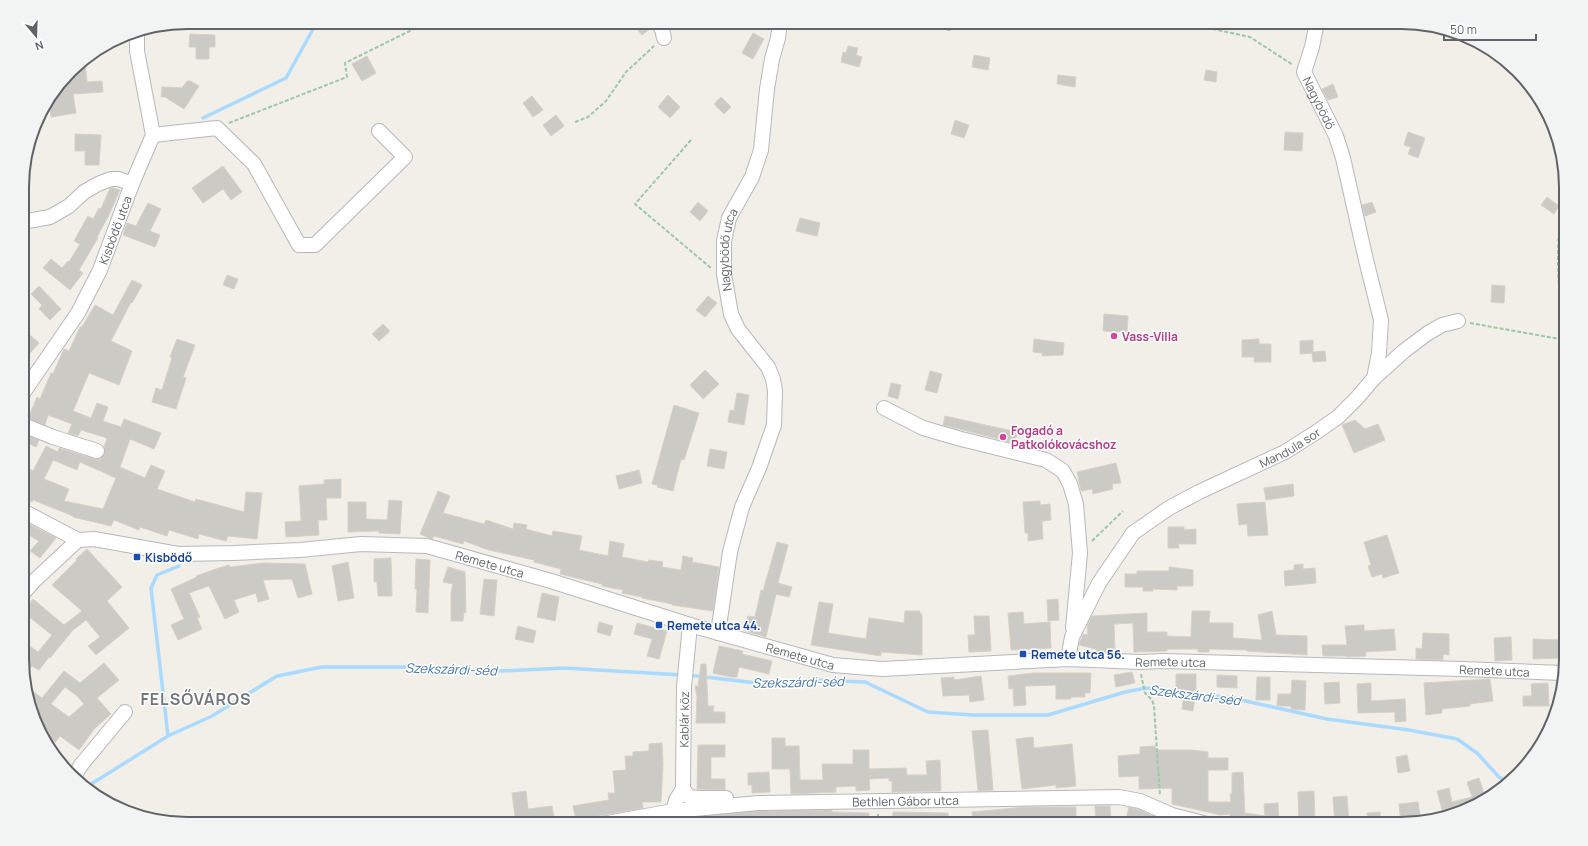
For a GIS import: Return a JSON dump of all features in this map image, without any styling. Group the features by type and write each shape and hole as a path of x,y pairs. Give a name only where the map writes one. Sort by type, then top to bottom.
{"street":[{"path":"662,29 664,38"},
{"name":"Nagybödő utca","path":"718,633 730,552 742,508 759,468 774,425 775,391 768,367 738,329 731,314 725,281 724,241 729,218 752,177 761,150 767,88 779,29"},
{"name":"Nagybödő","path":"1316,29 1312,47 1304,72 1336,136 1343,158 1381,320 1379,353 1374,378"},
{"path":"137,37 138,51 153,135 217,128 254,164 298,245 315,245 405,157 379,131"},
{"name":"Kisbödő utca","path":"29,384 78,313 100,270 132,184 153,135"},
{"path":"29,221 50,217 69,206 84,192 111,179 120,179 132,184"},
{"name":"Mandula sor","path":"1068,659 1072,637 1099,583 1133,533 1169,508 1199,492 1284,452 1315,433 1338,417 1374,378 1404,351 1428,333 1442,325 1458,321"},
{"path":"884,408 923,428 1046,460 1063,471 1070,484 1076,504 1080,553 1072,637"},
{"path":"29,427 97,452"},
{"path":"29,514 78,540 29,586"},
{"name":"Remete utca","path":"78,540 94,539 178,554 285,551 361,544 427,546 551,581 690,625 833,665 882,669 1068,659 1559,673"},
{"name":"Kablár köz","path":"673,811 676,800 683,789 684,687 690,625"},
{"path":"77,772 125,712"},
{"path":"683,789 689,797 738,798 758,803"},
{"name":"Bethlen Gábor utca","path":"640,817 673,811 758,803 1119,797 1140,801 1180,817"}],"path":[{"path":"217,128 347,77 345,63 414,29"},
{"path":"1213,29 1250,37 1304,72"},
{"path":"575,122 588,117 606,101 626,72 664,38"},
{"path":"691,140 634,204 725,281"},
{"path":"1559,230 1559,274"},
{"path":"1458,321 1559,337"},
{"path":"1080,553 1123,511"},
{"path":"1142,680 1145,693 1152,700 1154,706 1161,809"}],"building":[{"path":"637,29 650,29 642,35"},
{"path":"753,33 764,39 753,59 742,53"},
{"path":"190,34 215,35 215,47 209,47 209,59 196,59 196,47 189,47"},
{"path":"848,46 858,48 856,55 862,57 859,67 841,62 843,52 846,53"},
{"path":"974,55 990,58 988,70 972,67"},
{"path":"367,56 376,73 362,81 352,64"},
{"path":"85,66 87,82 102,81 103,92 73,94 76,113 51,117 50,108 56,99 75,75"},
{"path":"1206,70 1217,72 1216,82 1204,80"},
{"path":"1058,75 1076,77 1075,87 1057,84"},
{"path":"187,81 199,86 184,109 165,97 161,97 162,87 182,88"},
{"path":"1333,84 1338,97 1328,100 1322,89"},
{"path":"668,95 680,107 670,118 658,107"},
{"path":"532,96 543,110 533,117 523,103"},
{"path":"721,97 731,107 724,114 714,104"},
{"path":"556,115 564,126 551,136 543,125"},
{"path":"955,120 969,125 964,138 951,134"},
{"path":"1285,132 1303,133 1302,151 1284,150"},
{"path":"1408,132 1425,138 1418,158 1408,154 1411,147 1404,145"},
{"path":"75,134 101,135 99,165 85,165 85,151 75,151"},
{"path":"223,166 242,192 231,200 223,189 203,203 192,188"},
{"path":"110,188 120,190 97,237 98,238 79,270 83,273 70,290 43,268 51,259 62,268 68,261 69,262 80,244 74,241 88,216 93,219 99,208 101,209"},
{"path":"1547,197 1559,206 1554,214 1541,205"},
{"path":"698,202 708,211 700,221 690,212"},
{"path":"1372,202 1376,212 1365,216 1362,205"},
{"path":"148,203 161,209 150,231 160,235 155,247 123,235 127,223 136,226"},
{"path":"800,218 820,223 817,236 796,231"},
{"path":"227,275 238,279 234,289 223,285"},
{"path":"132,280 142,285 132,303 131,302 111,341 132,351 119,385 89,373 73,411 91,418 97,403 108,407 103,421 121,427 124,419 161,433 154,449 130,439 120,467 145,478 151,465 165,471 157,489 195,502 196,499 244,512 246,492 262,493 257,539 228,536 226,541 199,534 198,539 169,530 167,536 140,527 139,530 114,520 111,526 73,517 33,500 32,502 29,501 29,469 33,471 46,446 58,452 59,448 95,459 100,459 105,454 104,447 107,438 81,430 78,436 68,433 72,424 48,415 45,425 29,419 37,397 40,399 51,373 53,374 64,349 69,351 80,327 82,327 95,305 113,315","holes":["53,460 77,470 80,462 116,478 103,509 64,501 69,489 44,479"]},
{"path":"1492,285 1505,286 1504,303 1491,302"},
{"path":"39,286 61,309 50,320 39,309 42,305 31,294"},
{"path":"708,296 717,303 705,317 696,310"},
{"path":"1104,314 1128,316 1127,332 1103,331"},
{"path":"383,324 390,331 379,341 372,334"},
{"path":"29,334 39,343 29,354"},
{"path":"177,339 195,345 183,377 186,378 176,409 152,402 156,388 162,390 172,358 170,357"},
{"path":"1034,339 1064,343 1063,355 1042,356 1042,353 1033,352"},
{"path":"1259,339 1259,344 1271,344 1271,362 1254,362 1254,357 1242,357 1242,340"},
{"path":"1313,340 1313,352 1325,351 1326,361 1313,362 1312,353 1300,354 1300,341"},
{"path":"705,370 719,384 703,399 690,385"},
{"path":"930,371 942,374 937,393 925,390"},
{"path":"891,383 901,385 898,399 888,396"},
{"path":"737,393 749,395 744,425 728,422 730,410 734,411"},
{"path":"674,405 699,413 684,460 681,459 673,491 657,487 658,485 652,484"},
{"path":"945,416 1017,432 1015,443 943,425"},
{"path":"1355,420 1365,429 1378,424 1385,440 1354,453 1342,425"},
{"path":"29,436 39,440 36,447 29,444"},
{"path":"710,449 727,452 724,469 707,466"},
{"path":"1116,463 1121,483 1112,484 1113,489 1093,494 1092,489 1081,491 1077,472"},
{"path":"639,470 642,483 619,489 616,476"},
{"path":"341,479 341,498 326,498 327,520 318,520 319,535 286,537 285,522 301,521 299,486 324,484 324,480"},
{"path":"1293,484 1294,496 1266,500 1264,488"},
{"path":"438,491 450,496 443,513 484,524 486,520 513,529 514,523 527,525 526,529 552,536 553,531 582,536 579,550 608,556 610,541 624,544 622,557 648,562 649,560 663,562 662,567 681,570 683,556 693,558 692,562 719,567 713,611 672,605 622,593 623,590 602,586 602,584 560,574 561,569 534,562 534,560 489,550 464,541 463,544 434,536 432,539 420,534"},
{"path":"389,500 402,501 400,534 379,533 379,531 348,532 348,502 366,502 366,519 387,520"},
{"path":"1040,501 1040,505 1050,504 1051,520 1042,521 1043,539 1028,541 1028,533 1025,533 1023,502"},
{"path":"1265,502 1268,535 1248,536 1247,524 1239,525 1237,504"},
{"path":"29,524 56,538 40,558 30,551 39,541 29,535"},
{"path":"1168,527 1184,527 1184,530 1196,529 1196,544 1178,544 1179,548 1168,548"},
{"path":"1387,535 1399,573 1383,578 1382,574 1372,577 1368,566 1371,565 1364,542"},
{"path":"777,542 788,545 778,583 792,587 789,597 776,594 766,637 745,631 748,616 755,617 761,590 763,591"},
{"path":"87,549 122,587 107,601 129,628 96,655 88,646 100,637 86,620 72,631 39,670 32,666 29,670 29,645 38,652 52,635 29,617 29,604 33,599 64,625 82,611 52,585 77,560 76,559"},
{"path":"391,558 392,596 378,596 377,582 374,582 374,559"},
{"path":"416,559 430,560 428,613 416,612"},
{"path":"348,562 354,598 338,601 332,566"},
{"path":"263,563 305,564 312,594 298,598 292,579 263,580 269,599 258,602 256,593 234,600 239,612 225,619 209,586 189,593 200,617 197,618 202,629 178,640 171,625 184,619 171,589 197,577 196,576 229,565 230,567"},
{"path":"1303,564 1303,569 1315,568 1316,583 1285,586 1284,571 1294,570 1294,565"},
{"path":"448,567 465,572 466,613 464,612 463,621 451,621 451,593 453,584 443,582"},
{"path":"1169,567 1193,570 1193,586 1177,586 1177,590 1153,589 1153,591 1143,591 1143,587 1125,587 1125,574 1137,574 1137,571 1169,571"},
{"path":"484,579 497,580 494,616 480,614"},
{"path":"542,593 559,597 555,621 537,617"},
{"path":"1058,599 1059,620 1048,621 1047,600"},
{"path":"819,602 833,604 828,633 866,639 869,618 904,623 905,611 920,611 920,614 922,614 922,655 881,652 881,656 811,645"},
{"path":"1192,611 1210,611 1209,623 1233,623 1233,638 1262,640 1258,615 1272,611 1276,635 1307,636 1307,655 1247,650 1209,649 1209,652 1198,652 1198,649 1167,649 1167,651 1134,652 1133,623 1114,624 1115,652 1096,652 1096,649 1079,645 1083,634 1088,635 1087,626 1092,616 1147,613 1147,632 1167,632 1167,636 1191,637"},
{"path":"1023,612 1024,624 1050,622 1051,648 1011,650 1008,613"},
{"path":"974,616 989,616 991,651 969,652 968,635 975,635"},
{"path":"599,622 613,626 610,636 597,632"},
{"path":"637,623 667,631 659,659 647,656 652,639 634,634"},
{"path":"1364,625 1364,631 1394,629 1396,650 1365,652 1366,656 1323,656 1322,645 1347,645 1345,626"},
{"path":"518,626 536,631 533,643 515,639"},
{"path":"1423,633 1449,634 1449,655 1443,654 1443,660 1416,659 1416,648 1422,649"},
{"path":"1511,637 1512,660 1495,661 1494,638"},
{"path":"1533,639 1559,640 1559,658 1533,659"},
{"path":"719,646 743,651 742,654 772,661 769,674 739,667 737,677 713,673"},
{"path":"104,663 119,680 97,698 111,714 95,728 79,750 60,736 54,744 41,720 32,691 42,698 64,671 80,683","holes":["65,687 77,696 84,704 69,717 51,704"]},
{"path":"701,664 706,664 708,706 714,706 713,712 725,712 725,723 696,723 697,697 695,686 698,686"},
{"path":"1132,672 1135,683 1116,687 1114,675"},
{"path":"1033,673 1091,673 1090,693 1085,693 1085,697 1056,699 1056,685 1025,686 1026,705 1014,706 1013,688 1009,689 1008,676"},
{"path":"1176,674 1196,674 1193,711 1182,709 1185,689 1176,689"},
{"path":"1217,675 1237,676 1237,688 1217,687"},
{"path":"981,676 984,700 970,702 969,695 943,696 941,678 954,677 954,680"},
{"path":"1257,677 1270,677 1270,700 1256,700"},
{"path":"1490,679 1493,701 1470,704 1470,706 1442,709 1442,713 1426,715 1424,683"},
{"path":"1292,680 1306,681 1305,710 1291,709 1291,706 1277,706 1278,694 1291,694"},
{"path":"1339,682 1340,703 1325,704 1324,683"},
{"path":"1371,683 1371,701 1405,699 1406,721 1395,722 1395,712 1358,713 1357,684"},
{"path":"1548,683 1549,706 1523,706 1523,696 1532,696 1531,684"},
{"path":"988,730 993,790 978,791 972,731"},
{"path":"1033,737 1034,748 1072,744 1076,786 1056,788 1056,785 1022,789 1016,739"},
{"path":"772,738 785,738 785,746 799,746 800,780 823,780 822,764 853,764 853,750 869,750 869,769 906,768 907,775 927,775 926,761 940,760 941,791 892,792 892,781 889,781 889,778 869,779 870,790 856,791 856,786 836,787 836,792 791,794 790,769 772,769"},
{"path":"662,743 663,764 661,802 642,802 643,808 593,817 575,817 573,806 609,800 608,793 615,793 613,771 626,770 625,756 633,756 633,752 649,751 649,744"},
{"path":"698,745 725,745 725,757 711,757 711,779 725,779 725,790 697,789"},
{"path":"1155,746 1156,750 1192,750 1208,752 1208,758 1228,758 1228,770 1208,770 1208,802 1231,802 1230,794 1232,794 1232,773 1243,772 1245,817 1230,817 1230,814 1221,815 1172,804 1172,788 1139,789 1139,776 1119,777 1118,756 1140,754 1140,747"},
{"path":"1407,755 1410,771 1398,773 1396,757"},
{"path":"769,772 770,792 752,793 752,785 748,785 748,773"},
{"path":"1479,778 1484,793 1471,801 1443,812 1437,791 1449,788 1452,802 1472,797 1467,782"},
{"path":"526,791 528,809 552,806 554,817 515,817 512,793"},
{"path":"1314,791 1315,817 1299,817 1298,792"},
{"path":"1347,796 1348,817 1334,817 1333,797"},
{"path":"1418,802 1420,816 1400,817 1399,804"},
{"path":"1278,803 1279,817 1245,817 1245,813 1265,816 1264,804"},
{"path":"1095,806 1110,806 1111,817 1096,817"},
{"path":"1025,807 1076,807 1076,817 972,817 972,812"},
{"path":"1129,807 1156,817 1127,817"},
{"path":"832,810 832,812 869,813 869,817 697,817 758,811"},
{"path":"893,812 948,813 948,817 893,817"},
{"path":"1380,812 1380,817 1367,817 1367,813"}],"waterway":[{"path":"203,118 286,78 313,29"},
{"path":"168,736 151,588 157,575 179,566"},
{"name":"Szekszárdi-séd","path":"91,784 168,736 212,716 277,676 322,667 428,667 480,672 564,668 682,675"},
{"name":"Szekszárdi-séd","path":"688,675 765,684 812,680 865,682 928,712 973,715 1048,715 1125,692 1146,688 1232,698 1327,719 1409,730 1457,739 1477,753 1503,780"}],"place":[{"name":"Vass-Villa","path":"1114,336"},
{"name":"Fogadó a Patkolókovácshoz","path":"1003,437"},
{"name":"Kisbödő","path":"137,557"},
{"name":"Remete utca 44.","path":"659,625"},
{"name":"Remete utca 56.","path":"1023,654"}],"district":[{"name":"FELSŐVÁROS","path":"196,699"}]}
